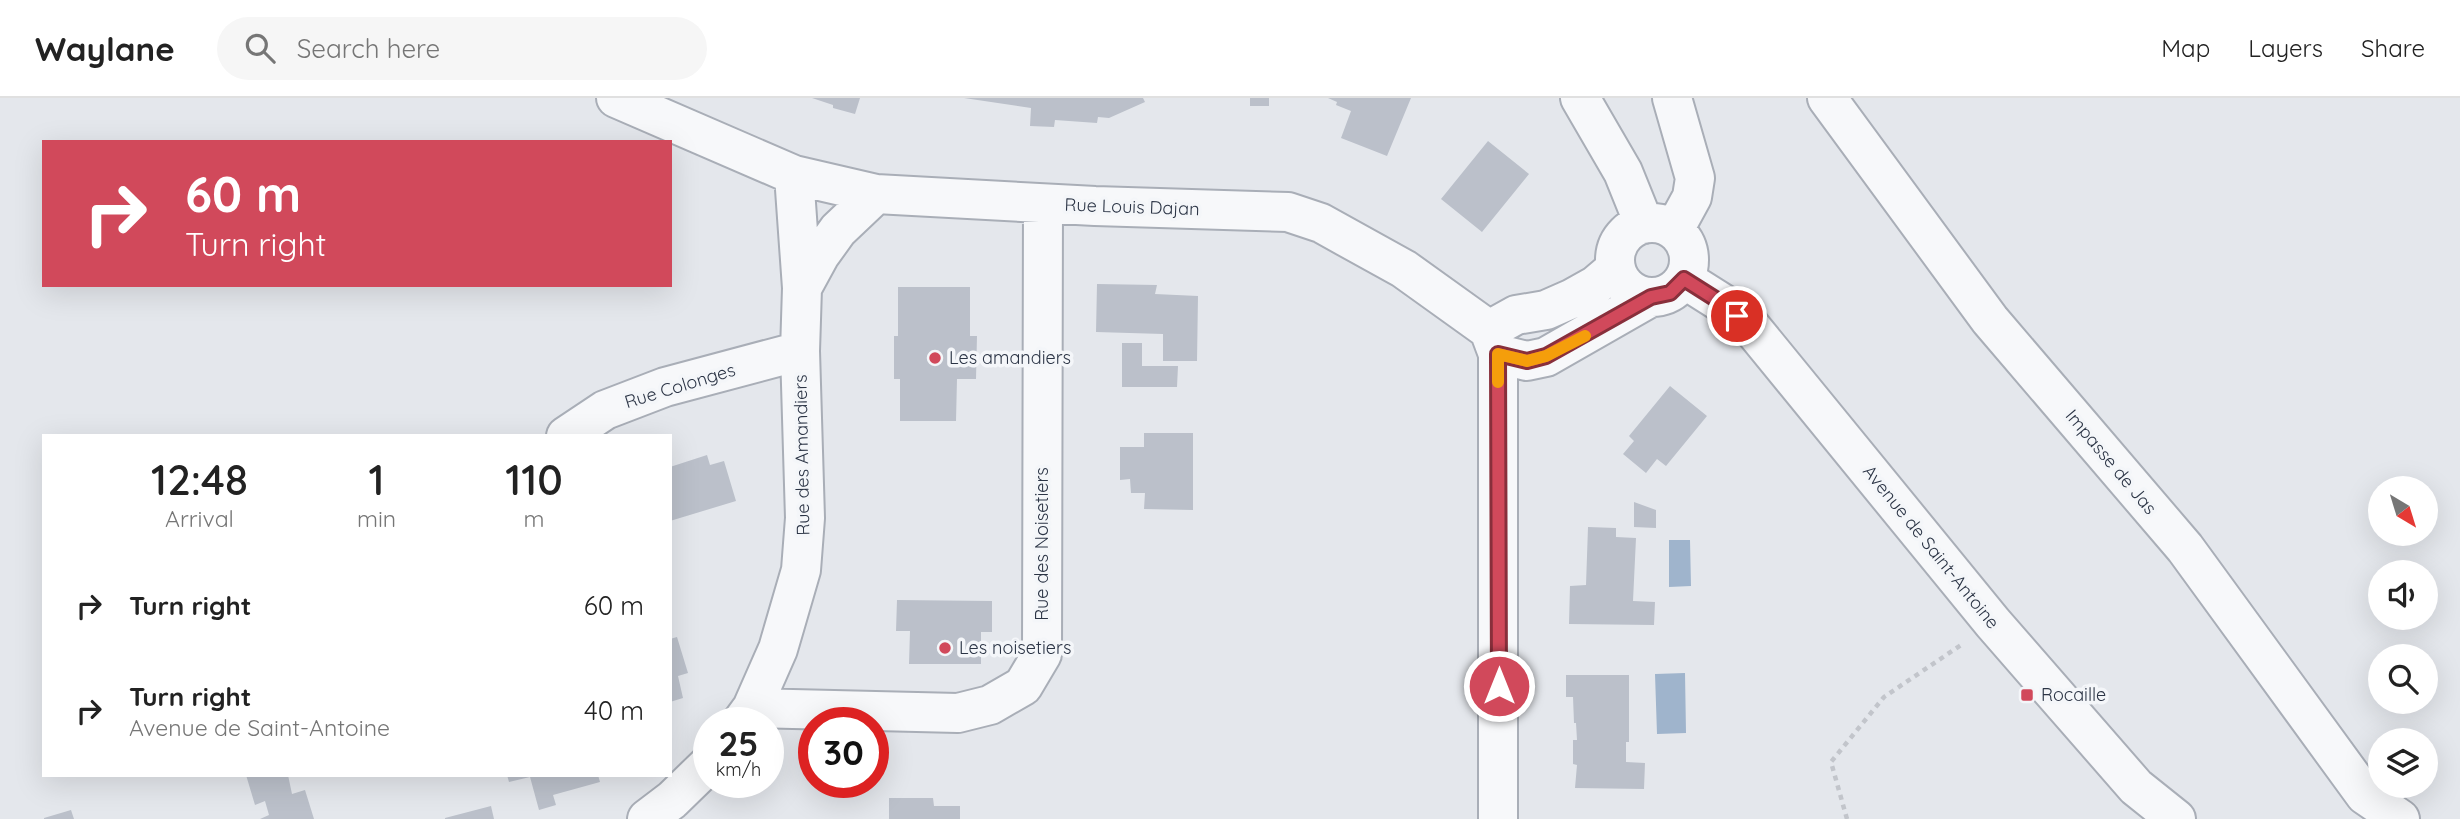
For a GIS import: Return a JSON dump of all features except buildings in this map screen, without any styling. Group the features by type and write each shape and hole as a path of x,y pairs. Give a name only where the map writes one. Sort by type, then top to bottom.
{"street":[{"name":"Rue Louis Dajan","path":"616,98 794,175 876,194 1043,204 1289,212 1321,223 1404,269 1493,342"},
{"path":"1580,98 1659,227"},
{"path":"1659,227 1692,197 1695,178 1671,98"},
{"name":"Impasse de Jas","path":"1827,98 1990,320 2185,548 2365,795 2400,819"},
{"name":"Rue des Amandiers","path":"751,707 778,649 801,570 806,518 800,351 802,288 794,175"},
{"path":"802,288 820,255 838,230 876,194"},
{"name":"Rue des Noisetiers","path":"784,715 958,713 990,705 1023,685 1042,654 1043,204"},
{"path":"1493,342 1527,361 1546,356 1651,297 1670,293 1684,279 1688,269 1687,247 1682,237 1659,227 1633,228 1618,245 1616,268 1628,289 1651,297"},
{"path":"1498,819 1493,342 1516,315 1546,310 1571,299 1596,285 1616,268"},
{"name":"Avenue de Saint-Antoine","path":"1684,279 1722,303 1752,328 1993,623 2136,787 2176,819"},
{"name":"Rue Colonges","path":"569,434 606,410 665,387 800,351"},
{"path":"648,819 693,780"}],"path":[{"path":"1847,819 1831,762 1884,697 1993,623"}],"water":[{"path":"1669,540 1690,540 1691,586 1669,587"},
{"path":"1685,673 1686,733 1657,734 1655,674"}],"slow traffic":[{"path":"1498,382 1498,354 1527,361 1546,356 1585,336"}],"place":[{"name":"Les amandiers","path":"935,358"},
{"name":"Les noisetiers","path":"945,648"},
{"name":"Rocaille","path":"2027,695"}],"route":[{"path":"1499,686 1498,354 1527,361 1546,356 1651,297 1670,293 1684,279 1737,316"}]}
